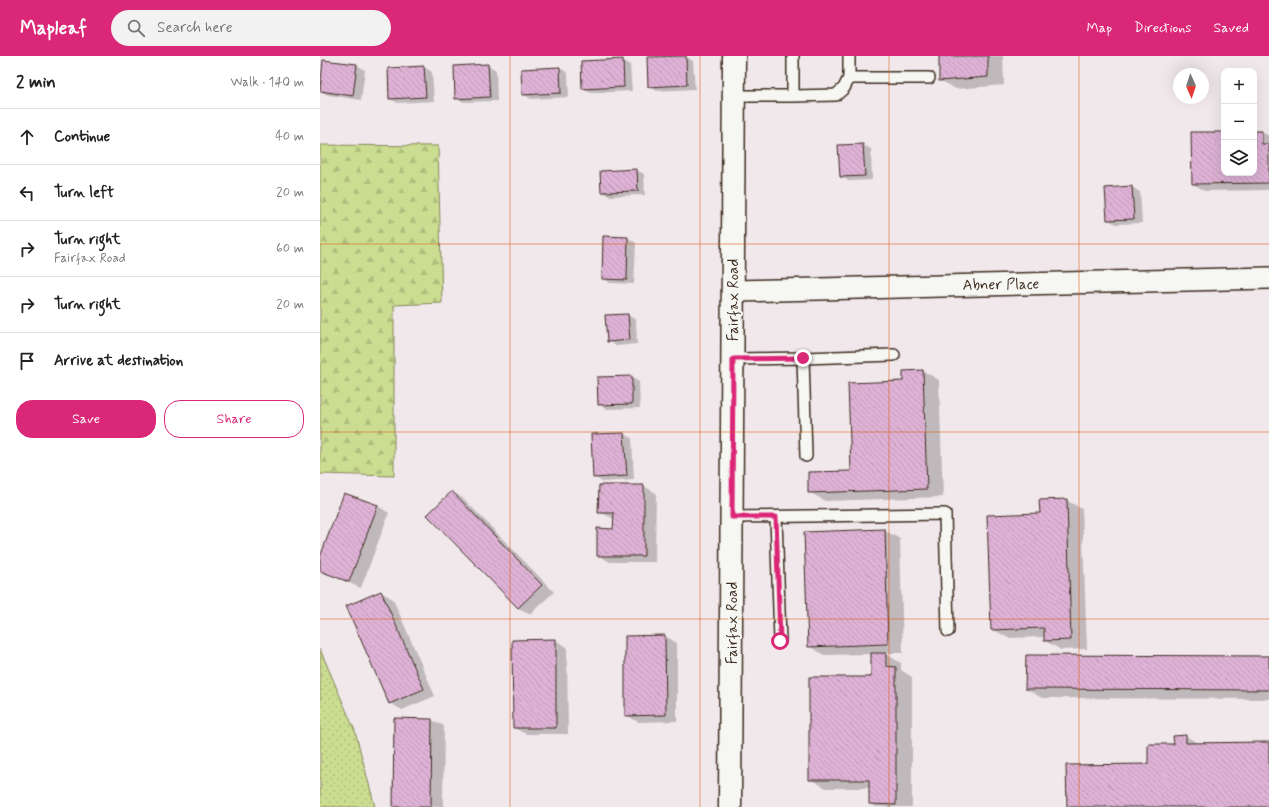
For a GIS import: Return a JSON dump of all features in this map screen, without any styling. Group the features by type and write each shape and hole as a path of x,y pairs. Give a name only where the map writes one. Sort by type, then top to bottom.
{"street":[{"name":"Fairfax Road","path":"730,807 734,291 734,56"},
{"name":"Abner Place","path":"734,291 1269,278"}],"lane":[{"path":"793,56 793,96"},
{"path":"734,96 836,95 844,88 849,78 849,56"},
{"path":"849,78 929,78"},
{"path":"733,359 894,355"},
{"path":"803,358 806,456"},
{"path":"732,517 945,514 948,631"},
{"path":"776,517 780,641"}],"green space":[{"path":"320,145 438,146 442,303 394,305 394,476 320,474"},
{"path":"320,649 355,731 375,807 320,807"}],"building":[{"path":"686,56 687,85 648,87 647,57"},
{"path":"939,56 988,56 988,77 939,81"},
{"path":"623,59 624,87 582,89 581,61"},
{"path":"323,60 357,64 353,96 320,91"},
{"path":"488,64 490,97 455,99 454,66"},
{"path":"424,66 426,97 389,99 388,68"},
{"path":"560,67 561,93 522,95 521,69"},
{"path":"1257,131 1262,131 1262,144 1269,144 1269,183 1192,184 1191,132 1221,132 1221,176 1257,176"},
{"path":"863,144 865,176 840,177 838,145"},
{"path":"637,169 638,191 601,192 600,171"},
{"path":"1132,186 1134,219 1107,220 1105,188"},
{"path":"603,236 628,237 627,280 602,279"},
{"path":"628,314 630,340 607,342 605,315"},
{"path":"923,370 927,489 808,493 808,472 851,471 848,383 903,381 903,371"},
{"path":"632,376 632,404 598,405 597,377"},
{"path":"624,433 627,476 593,478 591,434"},
{"path":"599,485 644,485 644,556 597,556 597,528 613,529 614,513 598,513"},
{"path":"452,491 542,585 518,608 427,515"},
{"path":"344,493 378,505 349,582 320,571 320,557"},
{"path":"1067,499 1071,640 1044,641 1044,628 991,630 987,515 1040,513 1039,500"},
{"path":"885,529 888,644 808,647 804,532"},
{"path":"381,591 424,689 389,704 346,606"},
{"path":"665,635 666,715 625,716 625,636"},
{"path":"556,639 556,728 513,728 512,640"},
{"path":"871,653 886,653 886,666 896,667 896,805 869,804 869,780 809,780 809,677 871,677"},
{"path":"1026,655 1269,656 1269,690 1025,689"},
{"path":"394,718 432,719 431,807 393,807"},
{"path":"1186,735 1186,743 1269,742 1269,807 1067,807 1066,765 1148,764 1148,744 1174,744 1173,736"}],"route":[{"path":"780,641 776,517 732,517 733,359 803,358"}]}
